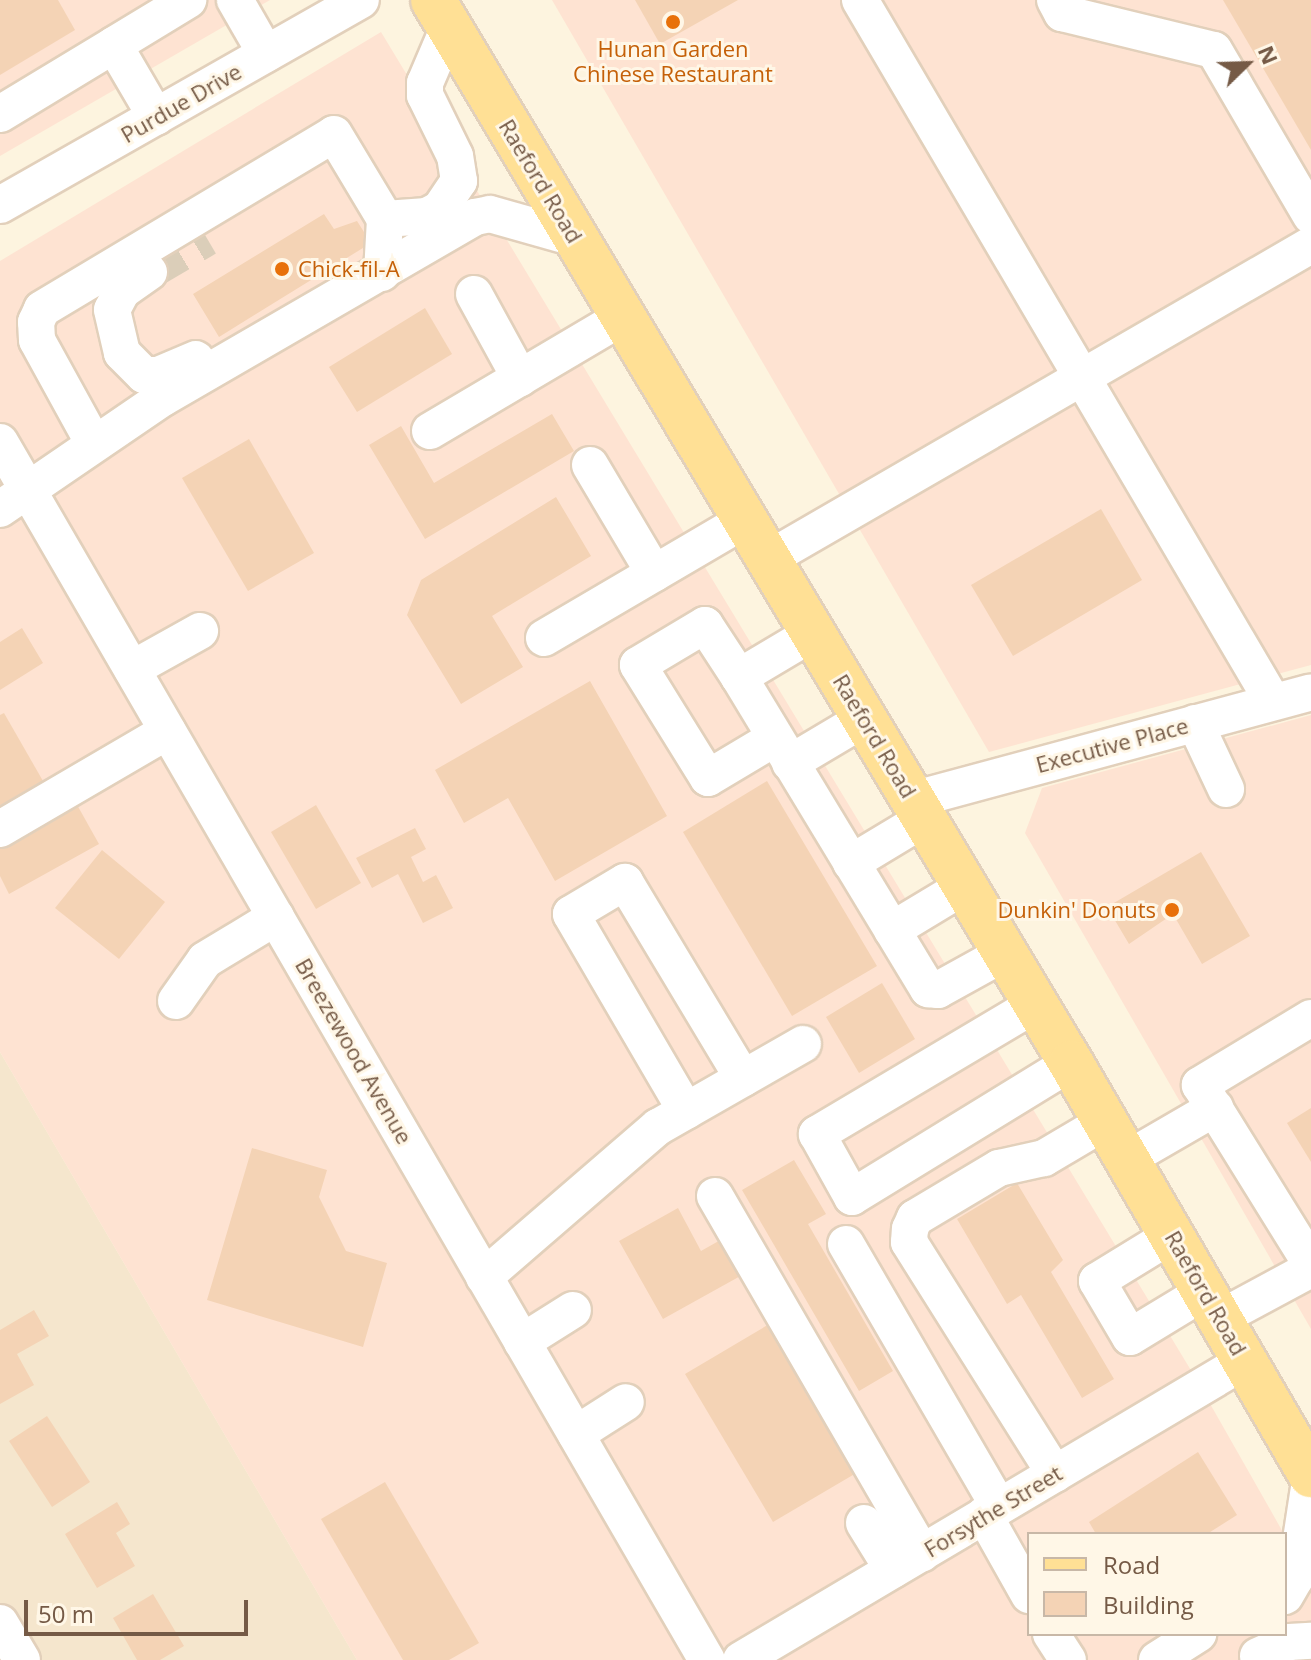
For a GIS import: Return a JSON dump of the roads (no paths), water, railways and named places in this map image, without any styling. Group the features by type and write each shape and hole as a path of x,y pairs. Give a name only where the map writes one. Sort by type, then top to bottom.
{"main road":[{"name":"Raeford Road","path":"441,14 1036,1004 1311,1475"}],"street":[{"path":"0,114 188,0"},
{"path":"235,0 266,54"},
{"name":"Purdue Drive","path":"0,205 361,0"},
{"path":"860,0 1273,702"},
{"path":"1055,0 1062,13 1214,50 1311,216"},
{"path":"385,219 427,216 440,209 459,181 455,156 425,95 441,14"},
{"path":"114,45 156,117"},
{"path":"93,442 37,340 36,322 42,309 334,134 385,219 375,277"},
{"path":"207,238 346,154"},
{"path":"14,501 93,442 482,214 575,238"},
{"path":"768,559 1311,245"},
{"path":"149,272 122,291 112,310 122,353 144,375 158,375 196,359 345,271 375,277"},
{"path":"474,294 520,378"},
{"path":"430,431 623,317"},
{"name":"Breezewood Avenue","path":"0,442 14,501 132,669 707,1660"},
{"path":"590,465 654,573"},
{"path":"544,638 745,520"},
{"path":"864,719 782,751 708,778 638,665 705,625 739,677 782,751 928,989 938,990 1005,953"},
{"path":"132,669 200,631"},
{"path":"739,677 813,633"},
{"name":"Executive Place","path":"851,863 918,809 1195,723 1311,692"},
{"path":"1195,723 1226,789"},
{"path":"0,829 168,731"},
{"path":"686,1111 571,914 625,882 743,1078"},
{"path":"892,930 965,886"},
{"path":"176,1001 205,960 276,917"},
{"path":"1036,1004 817,1134 852,1197 1071,1063"},
{"path":"1172,1235 1097,1281 1130,1337 1311,1266 1200,1085 1311,1018"},
{"path":"484,1277 658,1127 803,1044"},
{"path":"1127,1159 1215,1108"},
{"path":"1055,1474 909,1242 915,1218 999,1168 1044,1158 1105,1122"},
{"path":"715,1196 907,1562"},
{"path":"846,1244 992,1511 1027,1590"},
{"path":"522,1342 573,1310"},
{"name":"Forsythe Street","path":"741,1660 1245,1361"},
{"path":"576,1434 626,1402"},
{"path":"1287,1593 1295,1579 1311,1475"},
{"path":"864,1523 907,1562"},
{"path":"0,1623 22,1660"},
{"path":"1051,1636 1056,1660"},
{"path":"1052,1636 1068,1660"},
{"path":"1157,1660 1195,1636"},
{"path":"1254,1650 1289,1642 1311,1641"}],"tunnel":[{"path":"149,272 207,238"}],"place":[{"name":"Hunan Garden Chinese Restaurant","path":"673,22"},
{"name":"Chick-fil-A","path":"282,269"},
{"name":"Dunkin' Donuts","path":"1172,910"}]}
